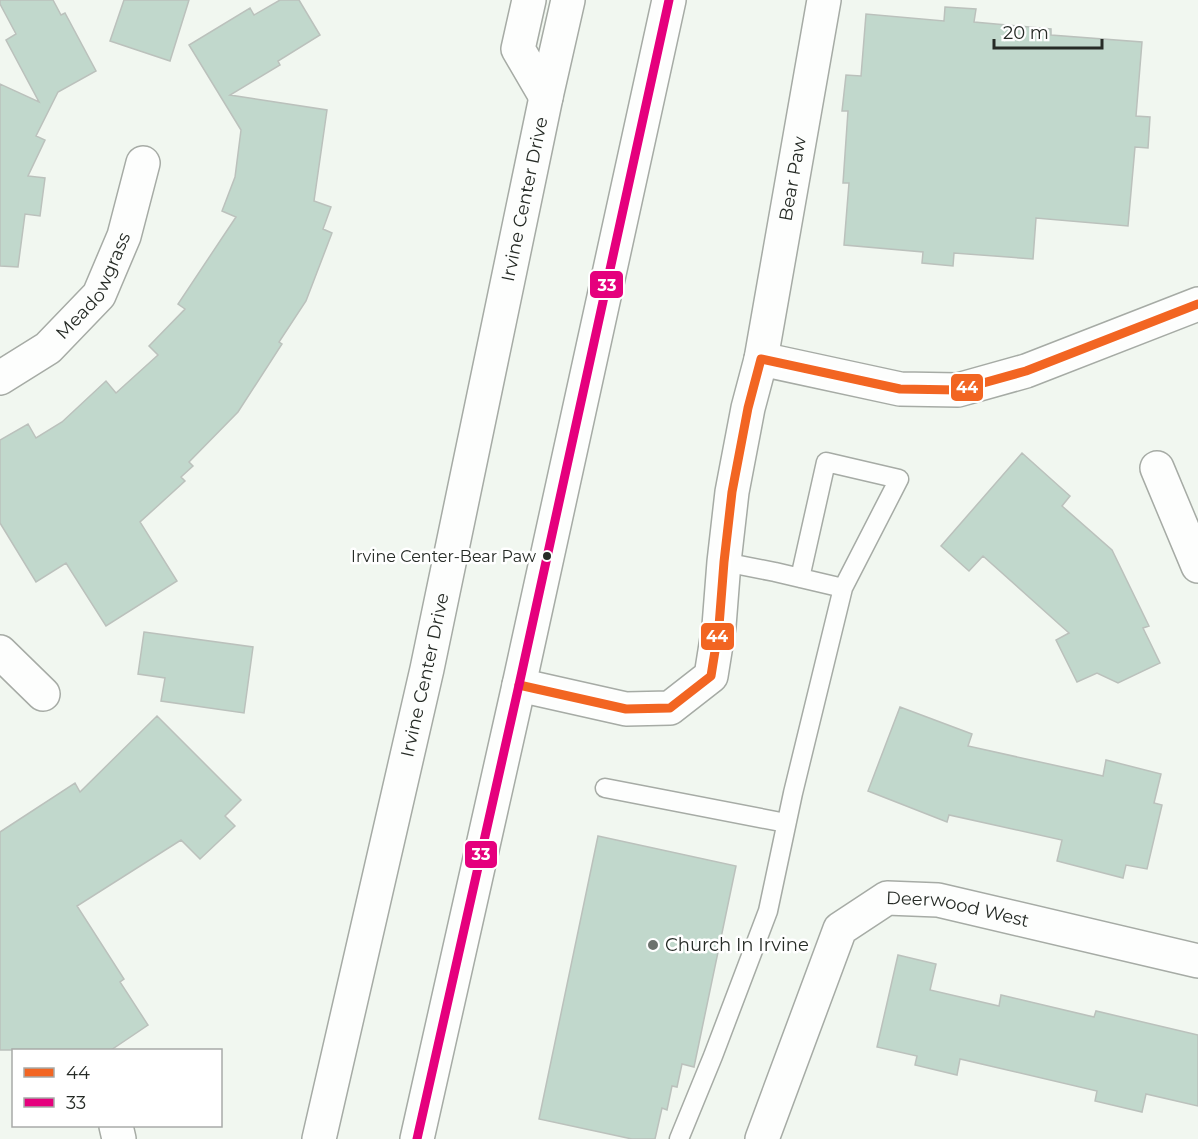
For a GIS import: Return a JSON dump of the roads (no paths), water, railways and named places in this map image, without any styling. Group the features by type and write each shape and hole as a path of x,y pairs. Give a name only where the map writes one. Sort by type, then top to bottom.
{"main road":[{"path":"529,0 518,49 546,98"},
{"name":"Irvine Center Drive","path":"319,1139 430,657 568,0"},
{"path":"417,1139 669,0"},
{"name":"Bear Paw","path":"519,685 626,709 670,708 711,676 719,626 732,492 748,408 761,359 824,0"},
{"name":"Meadowgrass","path":"0,378 48,348 99,296 124,236 143,164"},
{"path":"761,359 900,389 958,390 1026,371 1198,304"},
{"path":"1157,468 1198,566"},
{"path":"2,657 43,694"},
{"name":"Deerwood West","path":"762,1139 840,929 886,898 938,900 1198,962"}],"lane":[{"path":"679,1139 768,911 786,823 843,588 898,478 826,462 800,578"},
{"path":"724,562 843,588"},
{"path":"605,788 786,823"}],"place":[{"name":"Irvine Center-Bear Paw","path":"547,556"},
{"name":"Church In Irvine","path":"653,945"}]}
